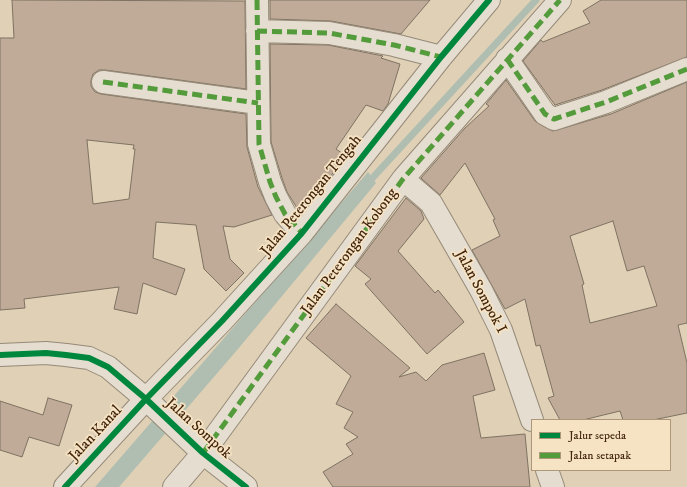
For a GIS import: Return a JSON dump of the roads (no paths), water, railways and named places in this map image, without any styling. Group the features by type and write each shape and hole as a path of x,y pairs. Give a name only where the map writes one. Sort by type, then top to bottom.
{"street":[{"path":"257,0 259,144 270,182 285,214 302,233"},
{"name":"Jalan Peterongan Tengah","path":"152,404 222,320 302,233 441,57 489,0"},
{"name":"Jalan Peterongan Kobong","path":"174,487 199,449 403,179 560,0"},
{"path":"257,31 329,34 394,46 441,57"},
{"path":"507,59 545,114 554,119 606,102 687,69"},
{"path":"103,82 258,103"},
{"name":"Jalan Sompok I","path":"403,179 432,203 481,290 501,330 532,419"},
{"name":"Jalan Sompok","path":"0,355 46,353 89,358 108,366 152,404 199,449 246,487"},
{"name":"Jalan Kanal","path":"64,487 152,404"},
{"path":"547,471 553,487"}],"waterway":[{"path":"366,185 536,0"}]}
